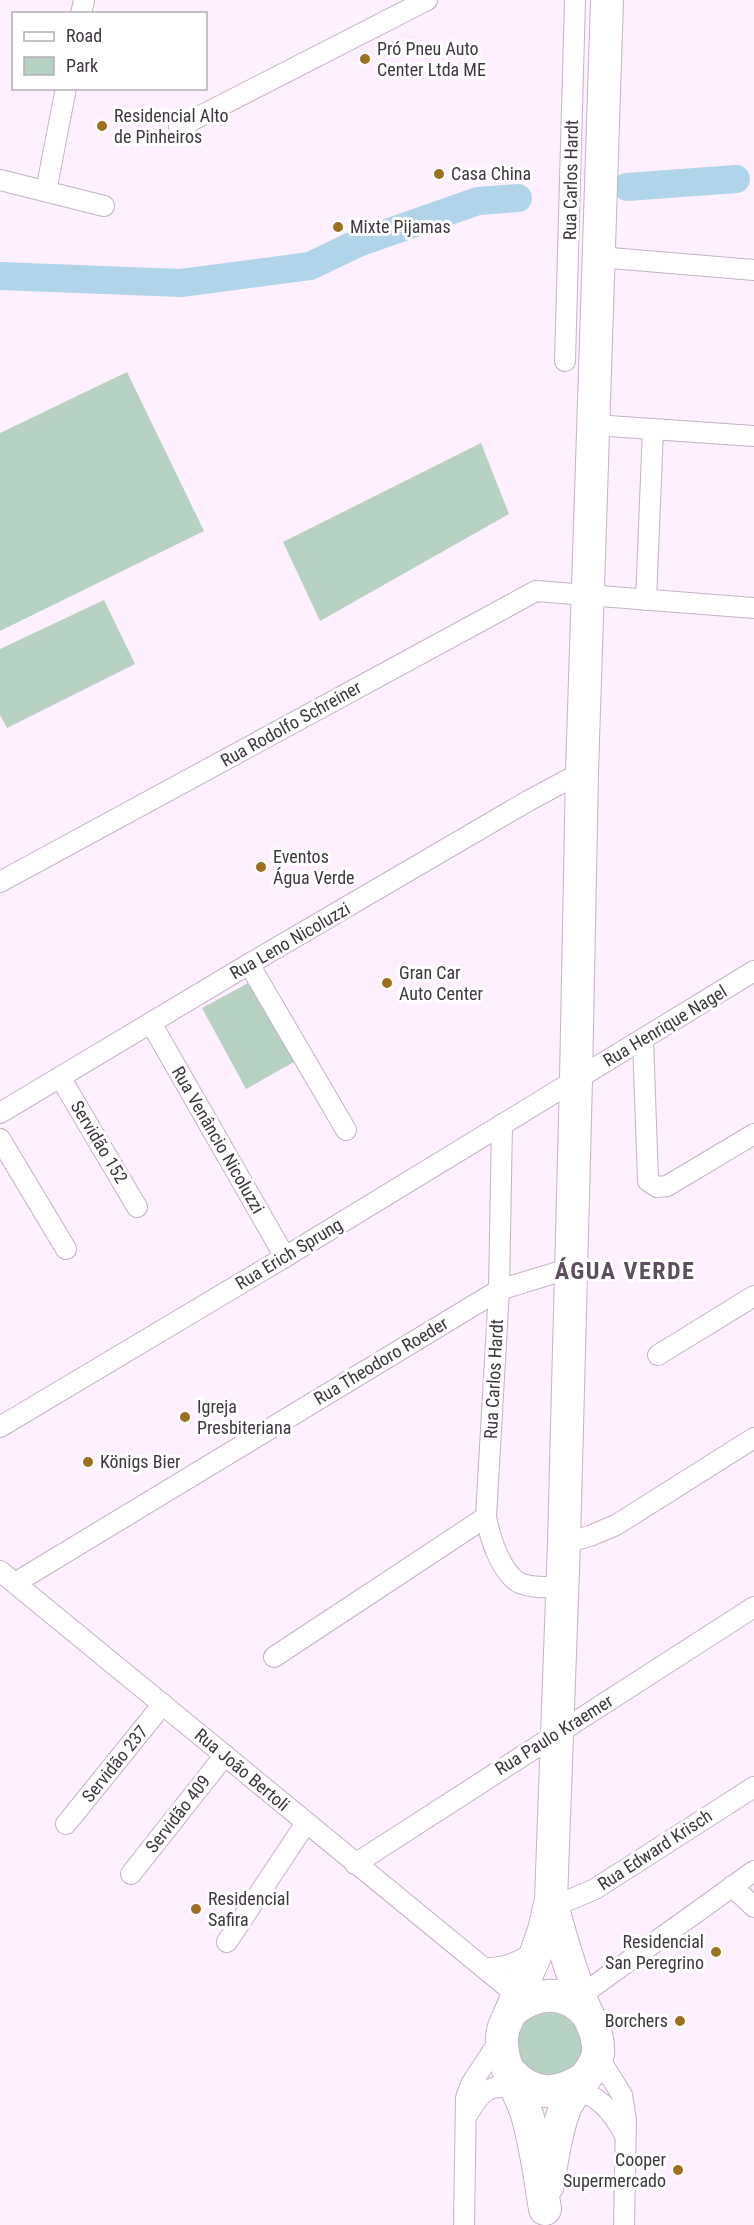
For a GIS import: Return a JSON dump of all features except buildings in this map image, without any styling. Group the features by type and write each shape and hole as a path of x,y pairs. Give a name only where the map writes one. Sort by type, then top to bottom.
{"highway":[{"path":"545,2217 557,2137 565,2108 555,2080 503,2058 515,2011 549,1947 552,1903 564,1543 582,772 607,0"},
{"path":"545,2217 529,2120 555,2080 595,2029 549,1947"},
{"path":"515,2011 551,1995 578,2002"}],"street":[{"path":"179,127 427,0"},
{"name":"Rua Carlos Hardt","path":"565,361 575,0"},
{"path":"46,191 66,90"},
{"path":"0,180 104,206"},
{"path":"599,257 754,270"},
{"path":"594,425 754,436"},
{"path":"646,600 653,429"},
{"name":"Rua Rodolfo Schreiner","path":"0,882 536,591 754,608"},
{"name":"Rua Leno Nicoluzzi","path":"0,1113 249,964 528,801 582,772"},
{"path":"249,964 346,1130"},
{"name":"Rua Henrique Nagel","path":"576,1080 754,971"},
{"name":"Rua Venâncio Nicoluzzi","path":"151,1023 285,1257"},
{"path":"643,1039 648,1181 657,1187 667,1186 754,1134"},
{"name":"Servidão 152","path":"60,1077 137,1207"},
{"name":"Rua Erich Sprung","path":"0,1426 285,1257 576,1080"},
{"name":"Rua Carlos Hardt","path":"502,1124 499,1290 486,1517 491,1542 516,1581 532,1586 561,1587"},
{"path":"0,1139 66,1249"},
{"name":"Rua Theodoro Roeder","path":"7,1577 499,1290 571,1268"},
{"path":"658,1355 754,1296"},
{"path":"564,1543 590,1536 616,1525 754,1438"},
{"path":"274,1657 486,1517"},
{"name":"Rua João Bertoli","path":"7,1577 484,1968 515,2011"},
{"name":"Rua Paulo Kraemer","path":"355,1864 754,1607"},
{"name":"Servidão 237","path":"66,1824 163,1704"},
{"name":"Servidão 409","path":"131,1874 225,1755"},
{"name":"Rua Edward Krisch","path":"552,1903 595,1889 754,1787"},
{"path":"231,1945 310,1826"},
{"path":"578,2002 614,1971 754,1871"},
{"path":"732,1886 754,1907"},
{"path":"484,1968 496,1969 509,1966 549,1947 590,1968 602,1972 614,1971"},
{"path":"464,2225 466,2098 471,2085 515,2011"},
{"path":"464,2119 475,2102 493,2087 504,2085 555,2080 622,2095 626,2121 624,2225"},
{"path":"555,2080 594,2096 606,2105 626,2137"}],"green space":[{"path":"127,372 204,531 0,631 0,433"},
{"path":"481,443 509,514 320,621 283,542"},
{"path":"104,600 135,664 7,728 0,715 0,649"},
{"path":"252,981 294,1062 246,1089 202,1008"},
{"path":"567,2010 587,2041 579,2065 558,2079 532,2075 516,2056 514,2031 530,2011"}],"waterway":[{"path":"627,187 736,179"},
{"path":"0,276 181,283 310,266 358,243 478,201 518,198"}],"place":[{"name":"Pró Pneu Auto Center Ltda ME","path":"365,59"},
{"name":"Residencial Alto de Pinheiros","path":"102,126"},
{"name":"Casa China","path":"439,174"},
{"name":"Mixte Pijamas","path":"338,227"},
{"name":"Eventos Água Verde","path":"261,867"},
{"name":"Gran Car Auto Center","path":"387,983"},
{"name":"Igreja Presbiteriana","path":"185,1417"},
{"name":"Königs Bier","path":"88,1462"},
{"name":"Residencial Safira","path":"196,1909"},
{"name":"Residencial San Peregrino","path":"716,1952"},
{"name":"Borchers","path":"680,2021"},
{"name":"Cooper Supermercado","path":"678,2170"}],"district":[{"name":"ÁGUA VERDE","path":"625,1271"}]}
